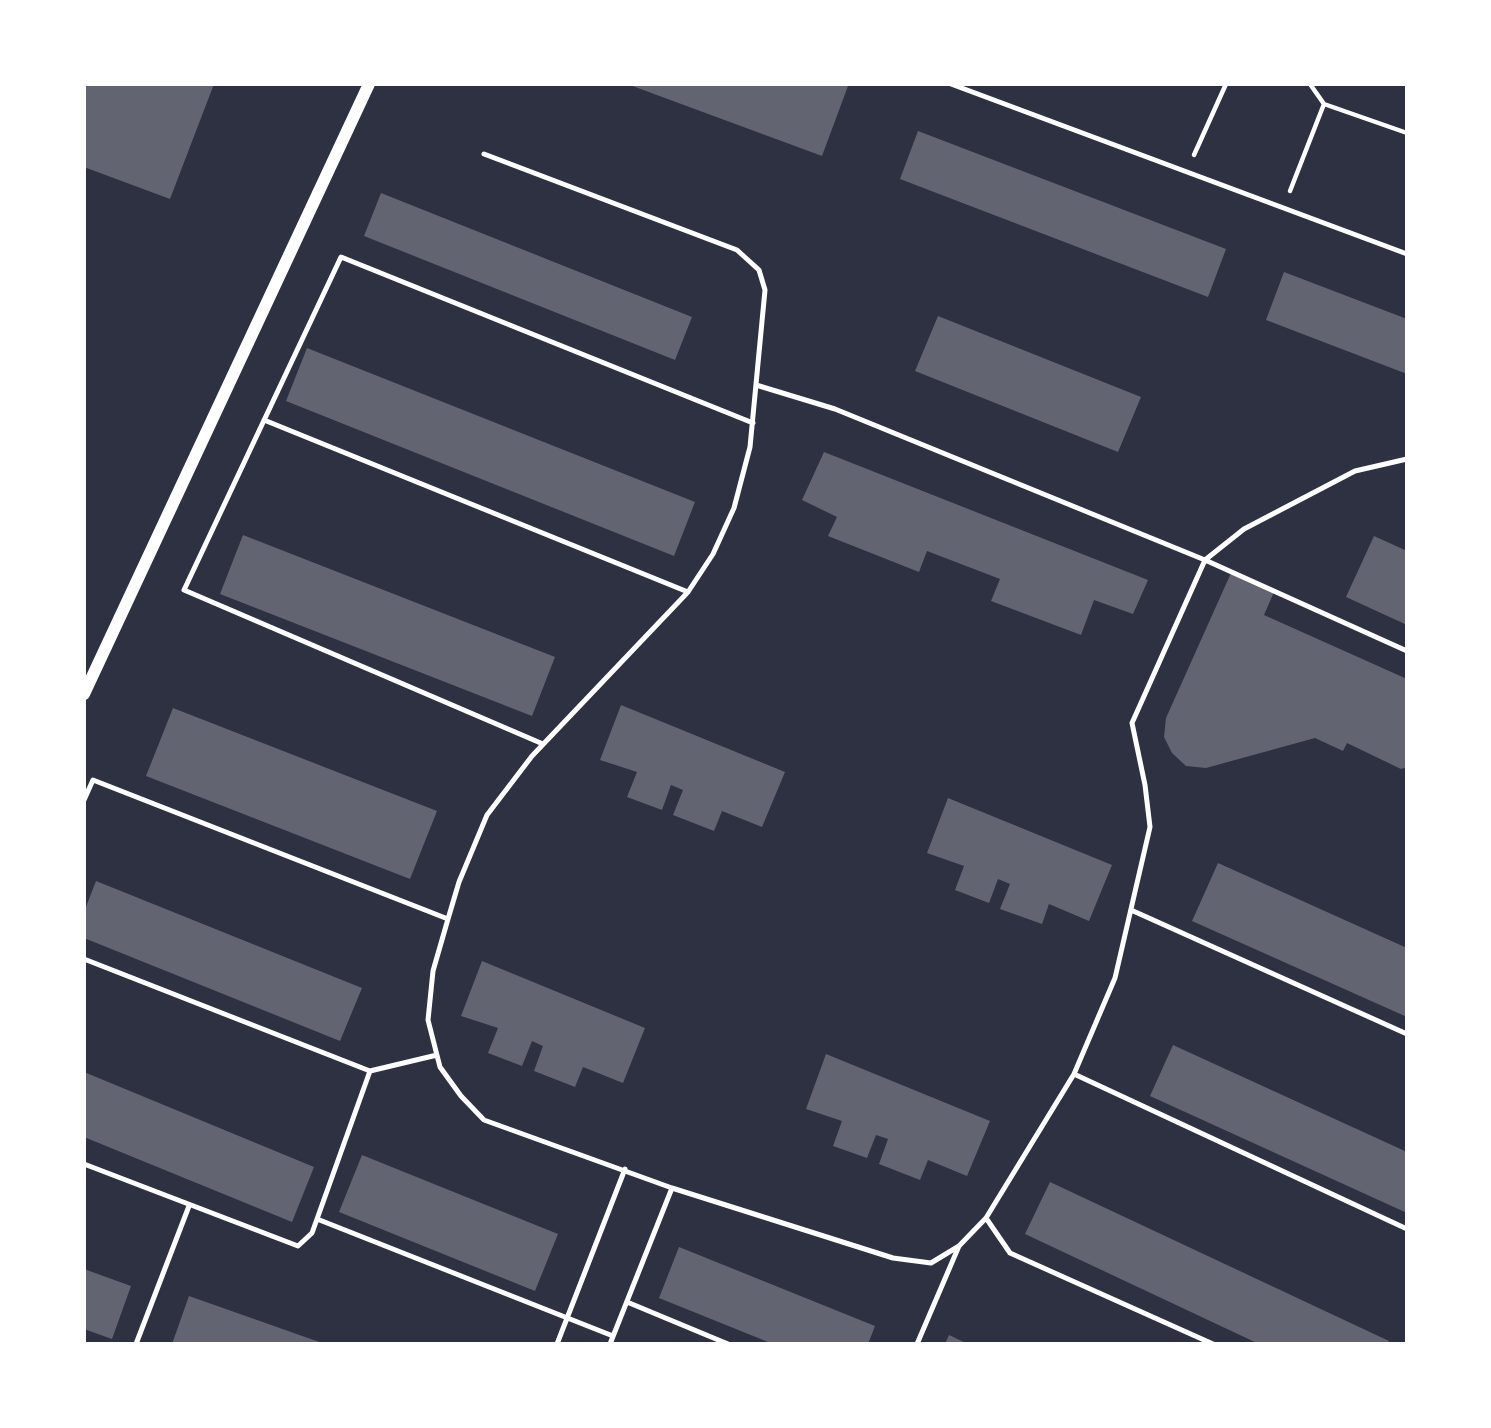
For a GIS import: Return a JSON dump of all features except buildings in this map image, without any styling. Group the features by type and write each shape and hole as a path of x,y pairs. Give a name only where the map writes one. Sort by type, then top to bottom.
{"street":[{"path":"84,694 369,84"}],"lane":[{"path":"951,84 1407,254"},
{"path":"484,153 737,250 759,270 765,290 750,447 734,508 713,554 688,592 543,744 487,815 459,882 433,971 428,1020 440,1067 461,1096 484,1119 672,1188 893,1258 931,1263 959,1246 986,1218 1074,1074 1115,978 1150,827 1145,785 1132,723 1205,560 1244,529 1355,471 1407,459"},
{"path":"543,744 184,590 341,257 753,423"},
{"path":"756,386 835,410 1205,560 1407,651"},
{"path":"264,420 688,592"},
{"path":"84,800 93,780 448,919"},
{"path":"1131,910 1407,1034"},
{"path":"84,959 370,1070 437,1055"},
{"path":"84,1164 299,1246 312,1233 370,1070"},
{"path":"1074,1074 1407,1229"},
{"path":"557,1344 625,1170"},
{"path":"610,1344 672,1188"},
{"path":"136,1344 189,1206"},
{"path":"986,1218 1010,1252 1213,1344"},
{"path":"317,1219 613,1336"},
{"path":"917,1344 959,1246"},
{"path":"627,1302 728,1344"}],"path":[{"path":"1187,172 1226,84"},
{"path":"1310,84 1324,104 1407,133"},
{"path":"1283,208 1324,104"}]}
